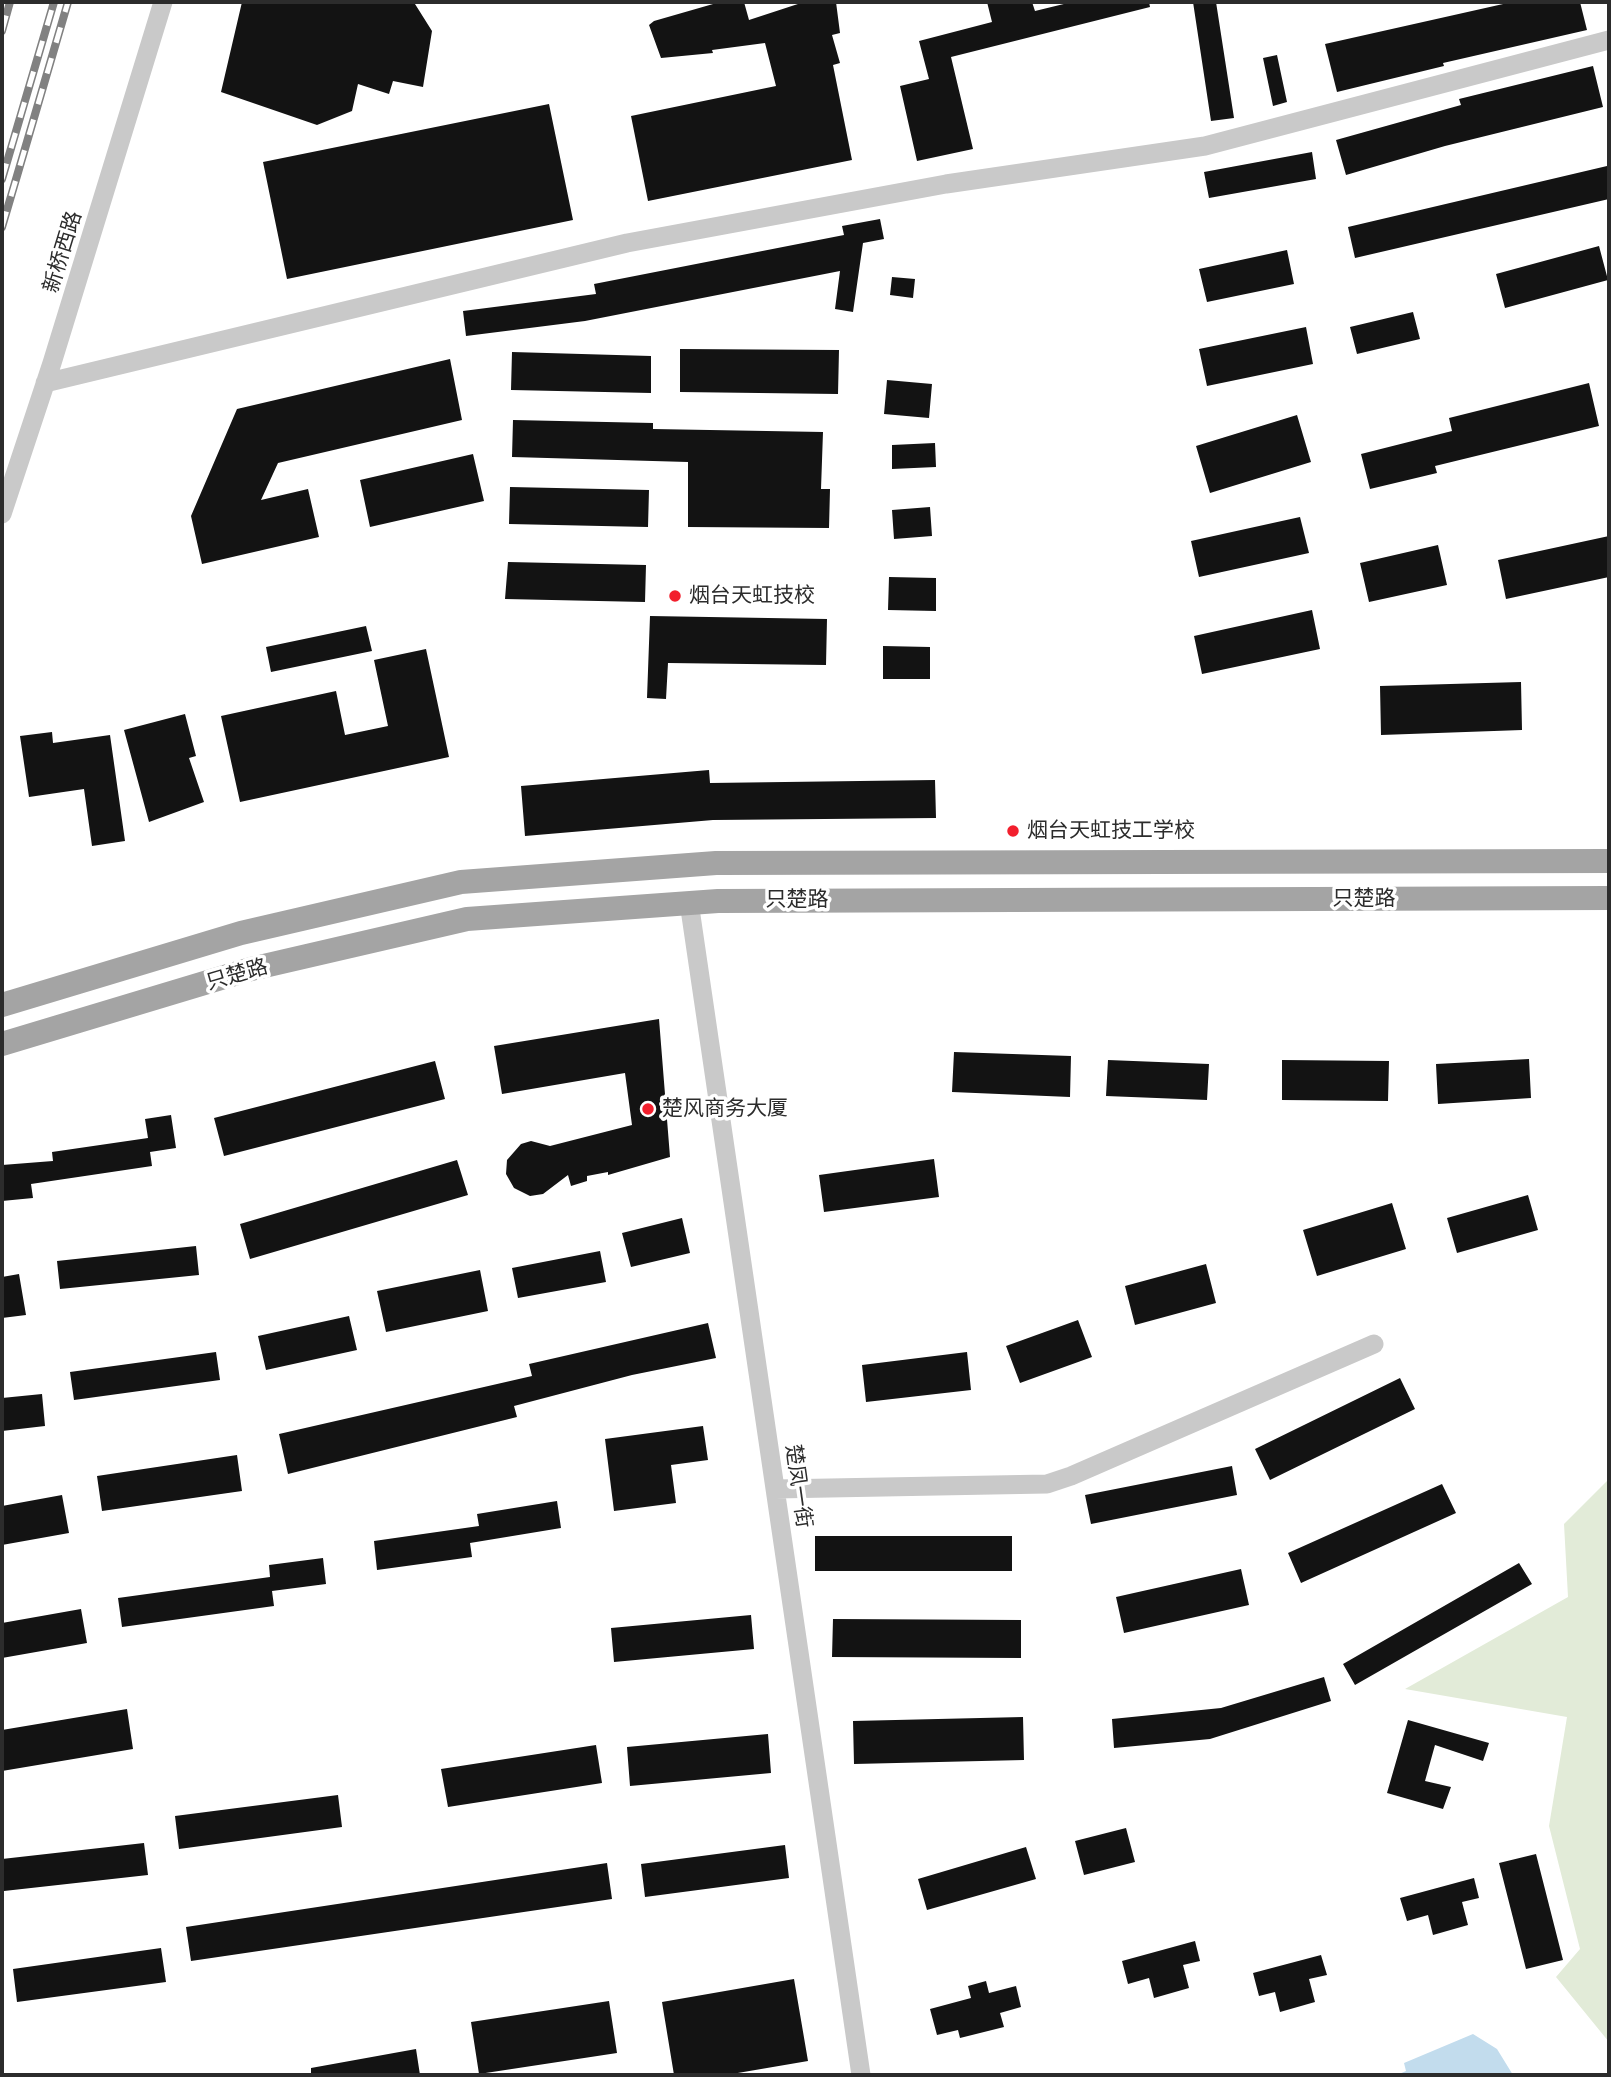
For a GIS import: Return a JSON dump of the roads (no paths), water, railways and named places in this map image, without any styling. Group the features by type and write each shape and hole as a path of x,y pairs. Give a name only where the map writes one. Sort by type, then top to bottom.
{"main road":[{"name":"只楚路","path":"2,1005 242,933 461,882 716,863 1609,861"},
{"name":"只楚路","path":"2,1044 251,969 467,919 689,902 1609,898"}],"street":[{"name":"新桥西路","path":"2,514 163,2"},
{"path":"45,383 627,243 946,184 1205,146 1609,40"},
{"name":"楚凤一街","path":"689,902 862,2075"},
{"path":"775,1489 1047,1484 1374,1345"}],"water":[{"path":"1473,2034 1497,2049 1513,2075 1397,2075 1406,2071 1404,2063"}],"railway":[{"path":"2,31 10,2"},
{"path":"2,179 54,2"},
{"path":"2,227 68,2"}],"place":[{"name":"烟台天虹技校","path":"675,596"},
{"name":"烟台天虹技工学校","path":"1013,831"},
{"name":"楚风商务大厦","path":"648,1109"}]}
